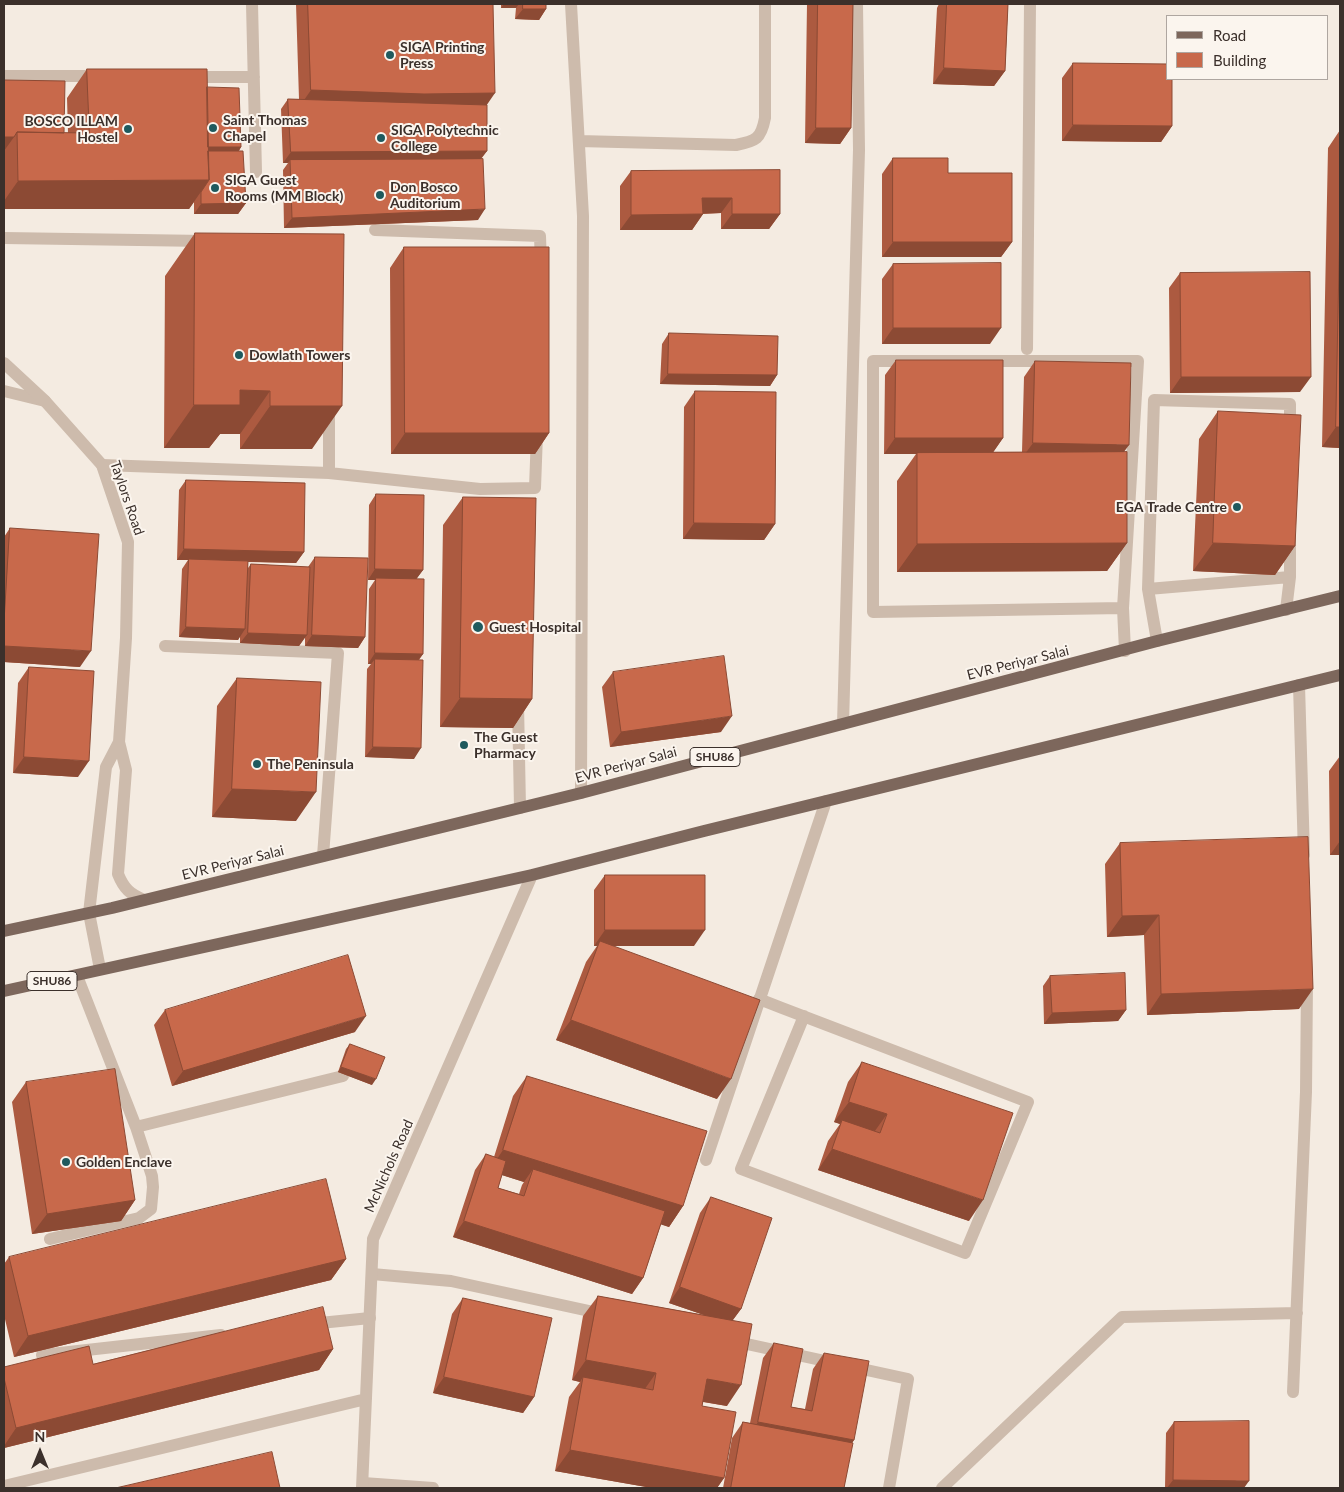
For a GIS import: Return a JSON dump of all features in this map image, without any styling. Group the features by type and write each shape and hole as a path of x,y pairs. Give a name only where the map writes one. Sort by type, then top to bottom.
{"main road":[{"name":"EVR Periyar Salai","path":"4,931 144,900 520,808 1125,651 1157,641 1340,596"},
{"name":"SHU86","path":"4,991 532,875 1340,675"}],"street":[{"path":"252,4 256,172"},
{"path":"571,4 583,216 581,792"},
{"path":"579,141 736,145 752,142 760,135 765,118 765,4"},
{"path":"843,724 859,150 857,4"},
{"path":"1027,349 1030,4"},
{"path":"4,76 114,76"},
{"path":"174,77 254,77"},
{"path":"375,230 540,236 541,275"},
{"path":"4,238 220,241"},
{"path":"1122,608 873,612 873,361 1138,361 1122,608 1125,651"},
{"name":"Taylors Road","path":"4,363 45,401 102,465 128,542 126,638 119,742 126,770 118,874 122,886 130,894 144,900"},
{"path":"4,391 45,401"},
{"path":"329,393 329,473"},
{"path":"1157,641 1148,588 1154,400 1290,404 1290,443"},
{"path":"102,465 329,473 480,489 536,488 538,420"},
{"path":"1286,610 1290,577 1290,529"},
{"path":"1148,588 1290,577"},
{"path":"165,646 338,653 323,856"},
{"path":"1298,685 1305,871"},
{"path":"518,688 520,808"},
{"name":"Taylors Road","path":"100,970 89,913 106,767 119,742"},
{"path":"706,1160 826,801"},
{"name":"McNichols Road","path":"362,1486 373,1239 532,875"},
{"path":"1293,1392 1306,1092 1307,968"},
{"path":"50,1239 139,1218 151,1209 152,1176 136,1127 77,976"},
{"path":"759,999 804,1016 1028,1102 965,1253 741,1169 804,1016"},
{"path":"136,1127 343,1076"},
{"path":"372,1274 451,1281 616,1316"},
{"path":"942,1488 1122,1317 1297,1313"},
{"path":"295,1326 370,1318"},
{"path":"42,1355 236,1333"},
{"path":"723,1339 908,1379 889,1488"},
{"path":"4,1486 366,1399"},
{"path":"362,1486 433,1488"}],"building":[{"name":"SIGA Printing Press","path":"308,4 493,4 495,93 424,94 311,90"},
{"path":"523,4 546,4 546,9 523,9"},
{"path":"818,4 853,4 851,128 816,128"},
{"path":"947,4 1008,4 1005,71 944,68"},
{"path":"1073,63 1166,64 1166,80 1172,80 1172,126 1073,125"},
{"name":"BOSCO ILLAM Hostel","path":"87,69 207,69 209,180 18,181 17,132 89,133"},
{"path":"4,80 65,81 64,133 17,132 14,137 4,137"},
{"path":"207,87 239,88 241,147 208,147"},
{"name":"SIGA Polytechnic College","path":"288,99 487,105 487,151 291,152"},
{"path":"208,151 243,151 246,203 201,204 201,192 209,180"},
{"path":"893,158 948,158 948,173 1012,173 1012,242 893,242"},
{"name":"Don Bosco Auditorium","path":"483,159 485,209 292,218 290,160"},
{"path":"780,170 780,214 732,214 732,198 702,198 703,214 631,215 631,171"},
{"path":"1340,218 1340,427 1336,427"},
{"path":"195,233 344,234 342,406 270,406 270,391 240,390 240,405 194,405"},
{"path":"404,247 549,247 549,433 405,433"},
{"path":"1001,263 1001,328 893,328 893,264"},
{"path":"1310,272 1311,377 1181,377 1180,273"},
{"path":"669,333 778,336 777,375 668,374"},
{"path":"896,360 1003,360 1003,438 895,438"},
{"path":"1035,361 1131,363 1129,445 1033,443"},
{"path":"695,391 776,392 775,524 694,523"},
{"name":"EGA Trade Centre","path":"1218,411 1301,415 1295,546 1213,543"},
{"path":"1127,452 1127,543 917,544 917,453"},
{"path":"186,480 305,483 304,552 184,549"},
{"path":"376,494 424,495 423,570 375,569"},
{"name":"Guest Hospital","path":"463,497 536,498 532,699 460,698"},
{"path":"10,528 99,534 91,651 4,646"},
{"path":"315,557 368,558 365,637 312,635"},
{"path":"189,559 248,561 245,629 186,627"},
{"path":"251,564 310,567 307,635 248,633"},
{"path":"376,578 424,579 423,654 375,653"},
{"path":"724,656 732,716 621,732 613,672"},
{"path":"375,659 423,660 421,748 373,747"},
{"path":"29,667 94,671 89,761 24,757"},
{"path":"237,678 321,682 316,792 232,789"},
{"path":"1308,837 1313,989 1161,994 1159,915 1122,916 1120,843"},
{"path":"605,875 705,875 705,930 605,930"},
{"path":"600,941 760,1000 731,1079 571,1020"},
{"path":"348,955 366,1016 183,1071 165,1010"},
{"path":"1125,973 1126,1010 1052,1013 1050,976"},
{"path":"350,1044 385,1057 376,1079 341,1067"},
{"path":"862,1062 1013,1113 983,1200 832,1149 842,1120 880,1133 887,1114 849,1102"},
{"name":"Golden Enclave","path":"115,1069 135,1200 47,1214 26,1082"},
{"path":"527,1076 707,1131 683,1206 503,1150"},
{"path":"486,1154 506,1161 498,1188 524,1196 533,1169 665,1211 643,1278 464,1221"},
{"path":"326,1179 346,1259 28,1336 9,1257"},
{"path":"711,1197 772,1218 741,1309 680,1287"},
{"path":"598,1296 752,1324 741,1385 707,1379 702,1406 736,1412 724,1478 570,1450 583,1377 653,1390 656,1373 586,1360"},
{"path":"463,1298 552,1318 534,1397 444,1377"},
{"path":"323,1307 333,1349 16,1428 4,1378 4,1367 89,1346 93,1364"},
{"path":"774,1343 803,1349 791,1407 812,1411 824,1353 869,1361 854,1440 758,1422"},
{"path":"1249,1421 1249,1481 1173,1480 1174,1422"},
{"path":"743,1422 853,1443 844,1488 731,1488"},
{"path":"272,1452 280,1488 116,1488"}],"place":[{"name":"SIGA Printing Press","path":"390,55"},
{"name":"Saint Thomas Chapel","path":"213,128"},
{"name":"BOSCO ILLAM Hostel","path":"128,129"},
{"name":"SIGA Polytechnic College","path":"381,138"},
{"name":"SIGA Guest Rooms (MM Block)","path":"215,188"},
{"name":"Don Bosco Auditorium","path":"380,195"},
{"name":"Dowlath Towers","path":"239,355"},
{"name":"EGA Trade Centre","path":"1237,507"},
{"name":"Guest Hospital","path":"478,627"},
{"name":"The Guest Pharmacy","path":"464,745"},
{"name":"The Peninsula","path":"257,764"},
{"name":"Golden Enclave","path":"66,1162"}]}
